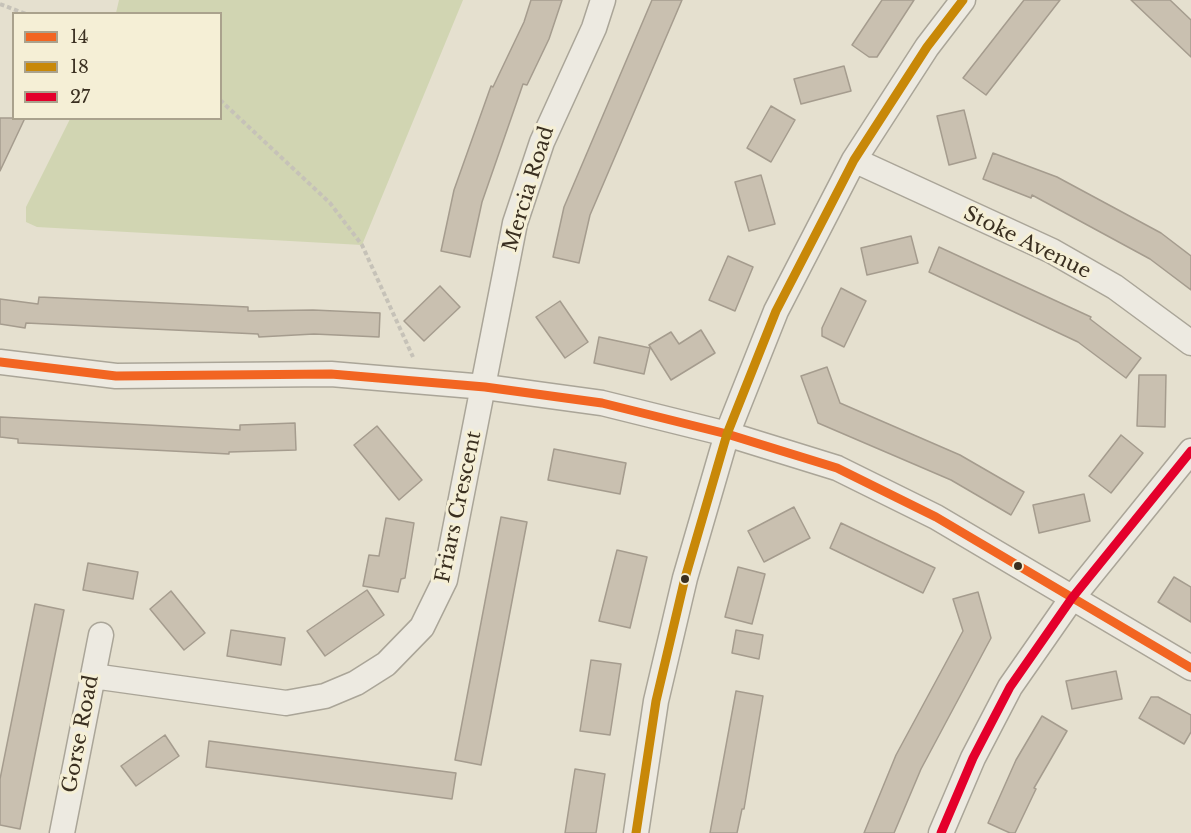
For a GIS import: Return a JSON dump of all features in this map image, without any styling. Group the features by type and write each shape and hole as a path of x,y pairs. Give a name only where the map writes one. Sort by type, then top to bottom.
{"street":[{"name":"Mercia Road","path":"484,387 505,269 528,180 558,104 594,28 603,0"},
{"path":"636,833 656,701 685,578 727,434 776,311 854,160 927,47 963,0"},
{"name":"Stoke Avenue","path":"854,160 1052,252 1115,287 1191,343"},
{"path":"0,362 116,376 331,374 484,387 602,403 727,434 837,468 936,517 1191,668"},
{"name":"Friars Crescent","path":"93,676 286,703 325,696 356,683 386,664 422,627 445,580 484,387"},
{"path":"941,833 973,758 1010,687 1072,598 1191,451"},
{"name":"Gorse Road","path":"62,833 101,635"}],"path":[{"path":"0,4 21,12"},
{"path":"222,102 330,203 363,245 425,382"}],"green space":[{"path":"119,0 463,0 362,245 37,227 26,222 26,207 70,120 222,120 222,12 116,12"}],"building":[{"path":"531,0 562,0 549,39 527,85 523,84 482,202 470,257 441,251 454,190 491,86 493,87 524,22"},
{"path":"652,0 682,0 590,215 579,263 553,257 564,207"},
{"path":"882,0 914,0 877,57 869,57 852,45"},
{"path":"1024,0 1060,0 986,95 963,78"},
{"path":"1131,0 1170,0 1191,20 1191,57"},
{"path":"844,66 851,91 801,104 794,79"},
{"path":"771,106 795,120 771,162 747,148"},
{"path":"964,110 976,158 949,165 937,116"},
{"path":"0,118 24,120 0,171"},
{"path":"993,153 1057,177 1161,233 1191,256 1191,290 1150,259 1032,195 1031,198 983,179"},
{"path":"761,175 775,224 749,231 735,182"},
{"path":"911,236 918,263 867,275 861,248"},
{"path":"939,247 1091,317 1090,319 1141,358 1126,378 1078,342 929,272"},
{"path":"728,256 753,267 735,311 709,300"},
{"path":"440,286 460,307 424,341 404,321"},
{"path":"841,288 866,301 844,347 822,336 822,328"},
{"path":"39,297 248,307 248,311 313,310 380,313 379,337 314,334 259,337 258,334 26,323 25,328 0,324 0,299 38,304"},
{"path":"560,301 588,342 565,358 536,317"},
{"path":"701,330 715,353 671,380 649,345 671,332 679,344"},
{"path":"599,337 650,348 644,374 594,363"},
{"path":"827,367 840,403 960,455 1024,492 1011,515 951,480 818,423 801,376"},
{"path":"1139,375 1166,375 1165,427 1137,426"},
{"path":"0,417 240,430 240,425 295,423 296,450 229,452 229,454 18,443 18,439 0,437"},
{"path":"377,426 422,480 399,500 354,445"},
{"path":"1121,435 1143,453 1111,493 1089,476"},
{"path":"554,449 626,463 620,494 548,480"},
{"path":"1084,494 1090,521 1039,533 1033,505"},
{"path":"794,507 810,538 764,562 748,531"},
{"path":"501,517 527,522 481,765 455,760"},
{"path":"386,518 414,523 405,578 401,579 398,592 363,586 369,555 379,556"},
{"path":"841,523 935,568 923,593 830,548"},
{"path":"617,550 647,557 630,628 599,621"},
{"path":"88,563 138,572 133,599 83,590"},
{"path":"738,567 765,574 752,624 725,617"},
{"path":"1174,577 1191,587 1191,622 1158,602"},
{"path":"367,590 384,615 325,656 307,631"},
{"path":"171,591 205,633 184,650 150,609"},
{"path":"978,592 991,638 921,769 894,833 864,833 896,755 963,631 953,599"},
{"path":"35,604 64,610 20,829 0,825 0,779"},
{"path":"231,630 285,638 281,665 227,656"},
{"path":"736,630 763,635 759,659 732,653"},
{"path":"591,660 621,664 610,735 580,731"},
{"path":"1116,671 1122,699 1072,709 1066,681"},
{"path":"736,691 763,696 744,809 742,809 737,833 710,833"},
{"path":"1151,697 1158,697 1191,715 1191,732 1184,744 1139,718"},
{"path":"1042,716 1067,731 1034,788 1036,789 1015,833 1010,833 988,823 1016,760"},
{"path":"165,735 179,756 136,786 121,766"},
{"path":"209,741 456,773 452,799 206,767"},
{"path":"575,769 605,774 596,833 565,833"}],"transit line":[{"name":"18","path":"636,833 656,701 685,578 727,434 776,311 854,160 927,47 963,0"},
{"name":"14","path":"0,362 116,376 331,374 485,387 602,403 727,434 837,468 936,517 1191,668"},
{"name":"27","path":"941,833 973,758 1010,687 1072,598 1191,451"}]}
